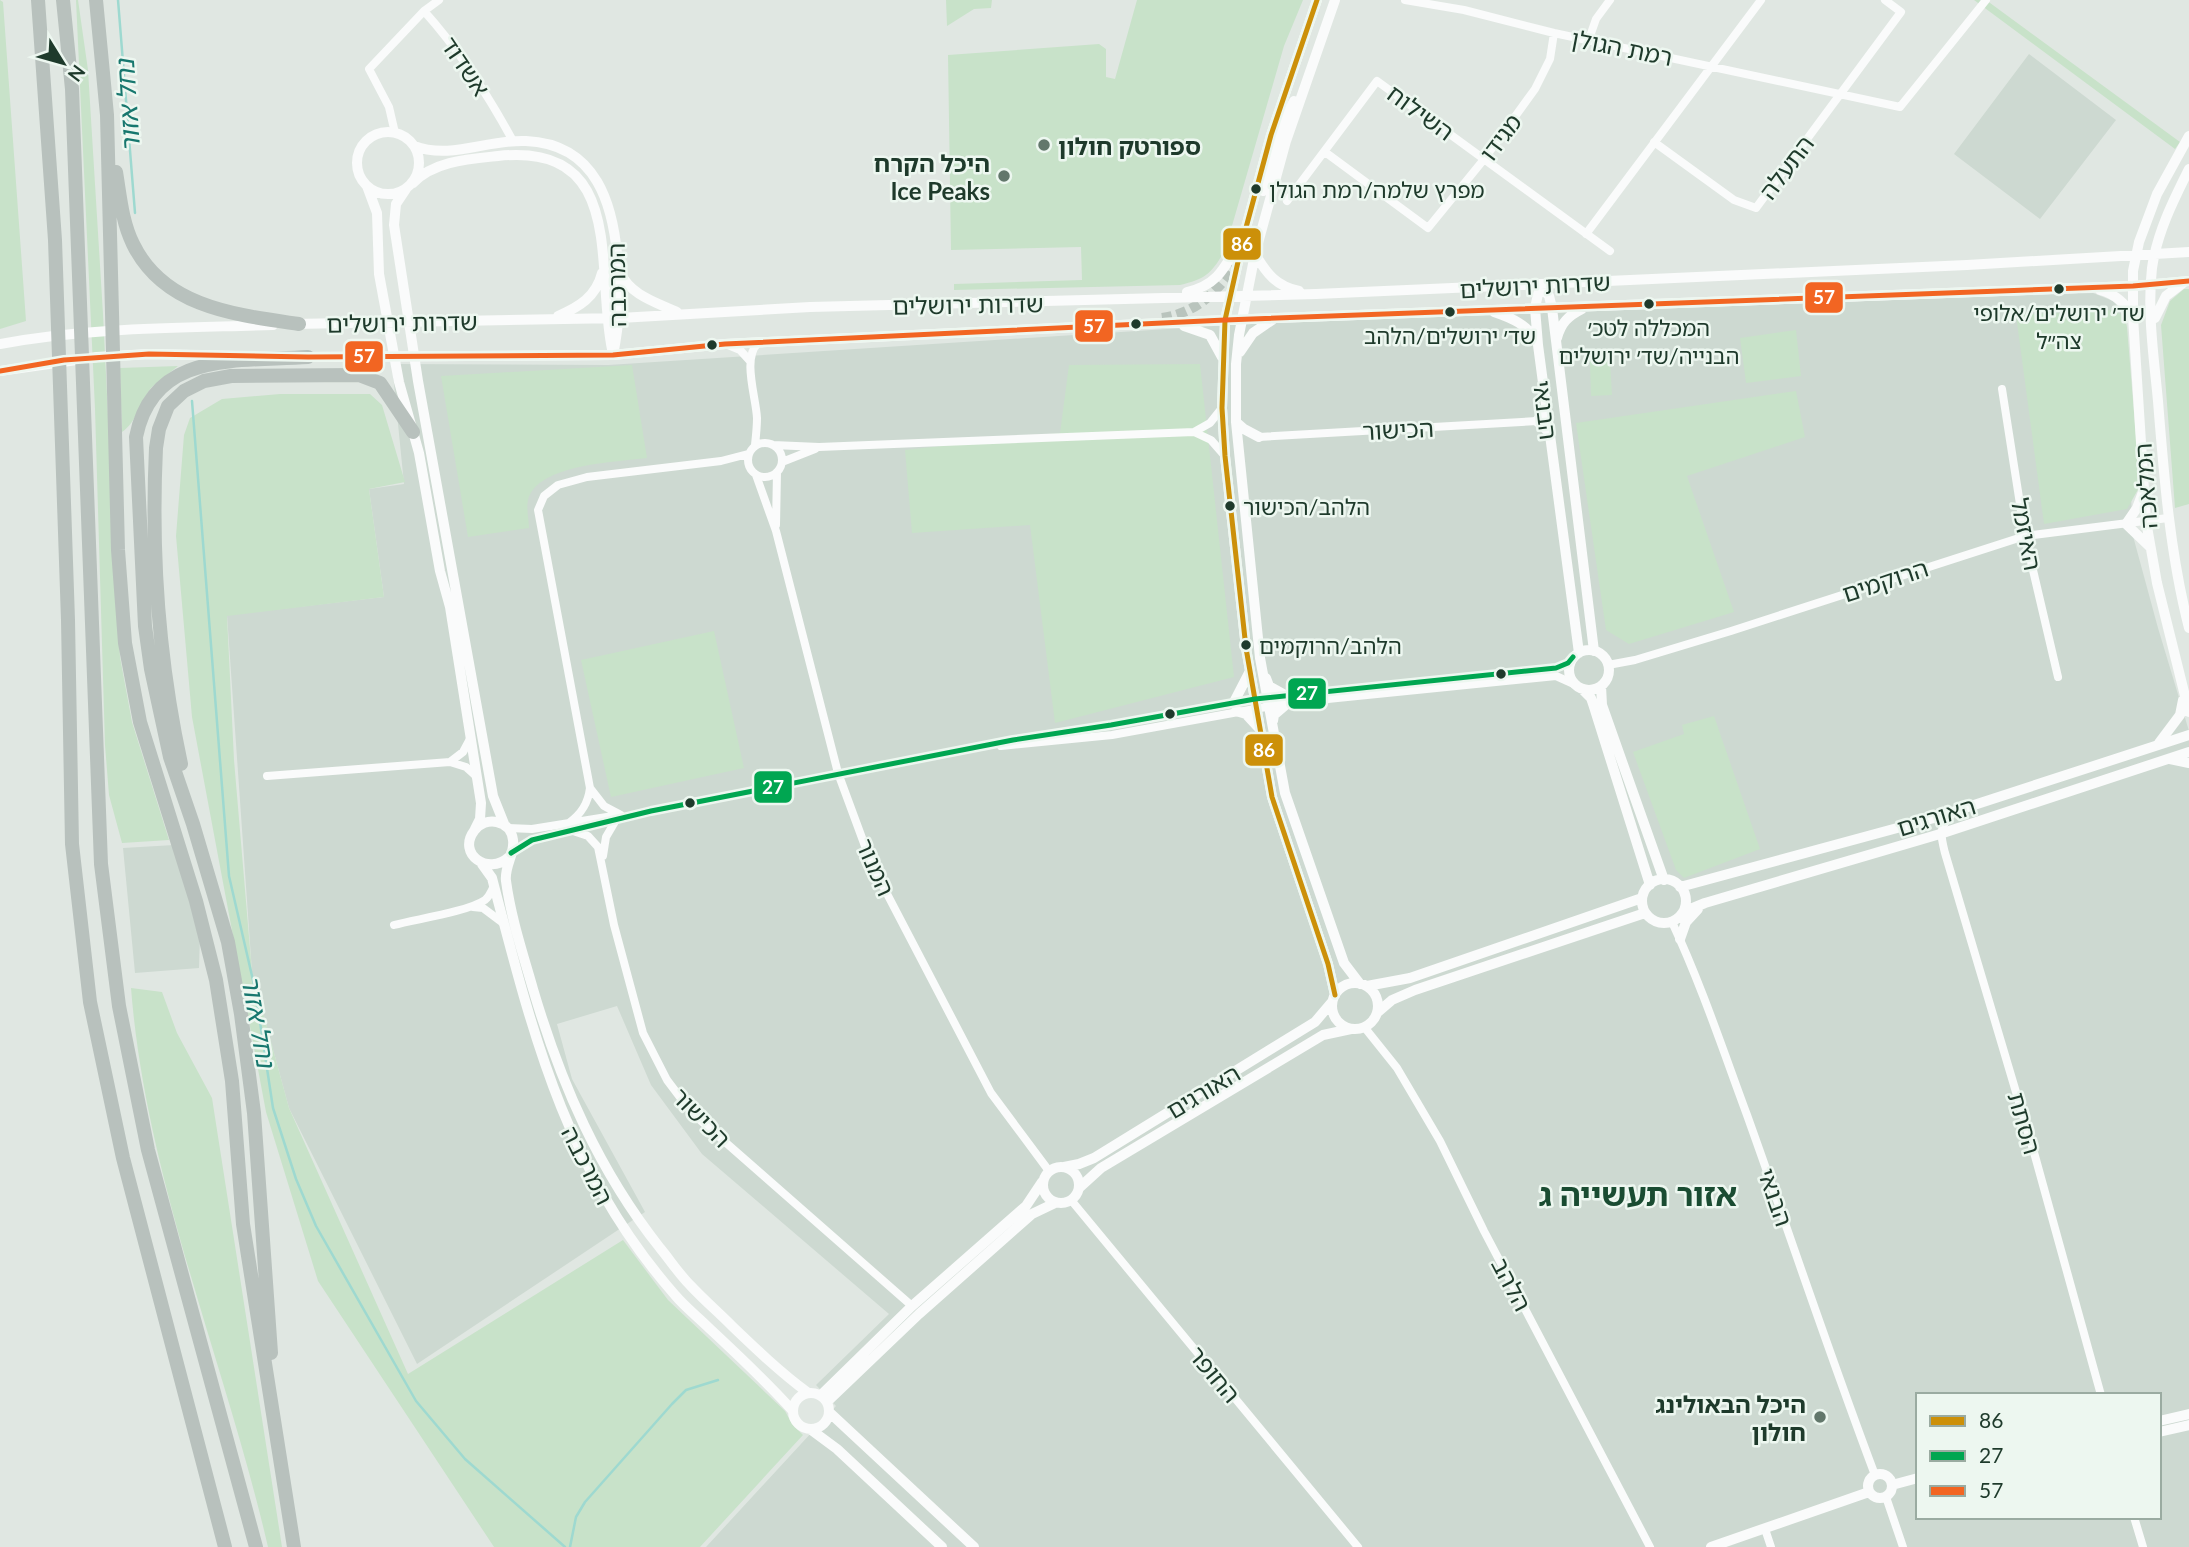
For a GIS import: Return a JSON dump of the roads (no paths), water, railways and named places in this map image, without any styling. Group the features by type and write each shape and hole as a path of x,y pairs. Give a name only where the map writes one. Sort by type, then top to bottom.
{"highway":[{"path":"38,0 55,240 68,620 72,844 90,1002 123,1158 225,1547"},
{"path":"63,0 72,89 101,864 114,974 148,1150 256,1547"},
{"path":"96,0 107,115 118,550 125,643 139,722 197,901 216,980 232,1081 243,1224 294,1547"},
{"path":"107,115 126,226 139,255 158,279 170,288 211,308 299,324"},
{"path":"277,1438 254,1113 244,1035 228,942 170,757 160,716 146,637 136,437 147,404 157,391 176,375 219,363 308,357"},
{"path":"193,824 171,704 157,563 156,447 159,429 168,406 193,385 216,378 359,375 380,383 412,432"}],"street":[{"name":"אשדוד","path":"439,0 424,11 448,37 497,111 513,141"},
{"path":"1159,299 1196,290 1215,280 1246,238 1271,135 1317,0"},
{"path":"1335,0 1286,141 1255,254 1236,364 1236,422 1263,672 1285,793 1344,963 1378,1000 1378,1012"},
{"name":"רמת הגולן","path":"1405,0 1464,10 1553,33 1900,107 1986,0"},
{"path":"1464,10 1465,0"},
{"path":"1589,39 1596,19 1610,0"},
{"path":"1586,234 1761,0"},
{"path":"1839,95 1901,12 1885,0"},
{"path":"395,133 389,107 369,69 424,11"},
{"name":"מגידו","path":"1325,152 1428,228 1485,158 1544,75 1550,59 1553,33"},
{"path":"1309,73 1282,125 1230,295 1225,320 1222,408 1225,456 1259,729 1272,797 1328,964 1336,1019 1350,1029 1364,1028 1371,1024 1378,1012 1392,1000 1415,990 1645,913"},
{"name":"השילוח","path":"1287,201 1377,81 1610,251"},
{"name":"התעלה","path":"1654,142 1734,200 1756,208 1839,95"},
{"path":"510,855 514,842 494,796 418,381 394,225 396,204 410,186 419,165 414,146 407,139 395,133 380,134 364,144 357,163 377,213 379,274 384,306 399,382 419,453 440,571 450,607 481,813 471,834 470,848 472,855 482,864 497,865 532,840 570,827 838,773 991,746 1014,747 1112,735 1235,707 1287,699 1556,668 1568,663 1576,655 1594,651 1603,656 1608,665 1608,677 1595,689 1579,687 1556,676 1287,699 1269,686 1263,672"},
{"name":"המלאכה","path":"2189,136 2157,194 2139,242 2133,286 2146,521 2189,712"},
{"name":"המרכבה","path":"414,146 434,152 528,141 555,147 588,168 602,189 612,216 620,318 613,355"},
{"name":"המרכבה","path":"410,186 428,170 452,163 512,154 539,155 573,173 589,194 598,219 604,267 606,318 613,355"},
{"name":"המלאכה","path":"2189,169 2163,224 2155,253 2151,285 2152,335 2168,518 2189,628"},
{"path":"367,186 379,193 389,194 410,186"},
{"name":"שדרות ירושלים","path":"0,344 100,330 341,322 620,318 810,307 1316,294 2189,252"},
{"path":"1255,254 1270,278 1296,291 1316,294"},
{"path":"551,319 587,300 597,288 604,267"},
{"path":"618,267 625,283 635,291 679,313"},
{"path":"2152,335 2161,303 2170,291 2187,281"},
{"name":"שדרות ירושלים","path":"0,370 64,360 149,354 467,358 613,355 725,344 1242,319 2094,288 2187,281"},
{"name":"הבנאי","path":"1540,285 1549,296 1552,308 1594,651"},
{"name":"הבנאי","path":"1540,285 1535,309 1538,345 1576,655"},
{"path":"2094,288 2111,293 2124,303 2133,317"},
{"path":"1556,344 1563,322 1571,314 1592,306"},
{"path":"1485,309 1511,318 1525,327 1538,345"},
{"path":"980,332 1055,321 1162,317"},
{"path":"1236,364 1245,341 1275,318"},
{"path":"1149,324 1193,327 1210,335 1219,347 1223,360"},
{"path":"570,827 585,805 590,788 538,510 544,496 558,485 599,475 721,461 748,454 755,445 757,419 750,361 751,351 758,343"},
{"path":"725,344 740,350 750,361"},
{"name":"האיזמל","path":"2002,389 2025,536 2058,677"},
{"path":"755,445 819,447 1194,432 1210,423 1222,408"},
{"path":"1546,408 1537,421 1549,432"},
{"path":"721,461 748,466 756,475 767,477 777,472 782,462 780,452 771,444 757,419"},
{"name":"הכישור","path":"1259,437 1537,421"},
{"path":"1236,422 1259,437"},
{"path":"1194,432 1211,440 1225,456"},
{"path":"1239,454 1250,441 1259,437"},
{"path":"782,462 819,447"},
{"path":"748,454 748,466"},
{"name":"המנור","path":"776,531 777,472"},
{"name":"המנור","path":"756,475 776,531 838,773 872,865 991,1093 1049,1171"},
{"path":"2144,490 2137,508 2126,524 2150,547"},
{"name":"הרוקמים","path":"1608,665 1635,660 1731,631 2025,536 2168,518"},
{"path":"1576,655 1570,663 1569,675 1591,698 1650,884"},
{"path":"1235,707 1250,671"},
{"path":"1601,686 1602,705 1664,880"},
{"path":"2157,745 2180,716 2184,693"},
{"path":"1272,724 1274,715 1287,699"},
{"path":"1235,707 1246,714 1259,729"},
{"name":"האורגים","path":"1680,887 1954,812 2189,734"},
{"path":"450,762 463,752 471,738"},
{"name":"האורגים","path":"1683,912 1705,903 1940,834 2189,752"},
{"path":"2167,759 2189,763"},
{"path":"267,776 450,762 466,767 477,778"},
{"path":"590,788 604,806 619,817"},
{"path":"1940,834 1942,826 1954,812"},
{"name":"הכישור","path":"602,859 606,837 619,817"},
{"path":"475,829 494,821 506,827 570,827"},
{"name":"הכישור","path":"570,827 594,841 602,859 614,925 643,1033 667,1080 692,1113 912,1306"},
{"path":"1945,853 1952,830"},
{"name":"הסתת","path":"1940,834 2035,1156 2100,1393"},
{"name":"המרכבה","path":"510,855 506,878 511,906 549,1043 582,1124 600,1160 634,1216 689,1284 782,1374 807,1392"},
{"name":"המרכבה","path":"482,864 494,886 536,1043 553,1092 578,1149 620,1224 676,1296 770,1385 792,1410"},
{"path":"1664,880 1680,887 1685,899 1683,912 1672,922 1657,922 1645,913 1642,898 1650,884 1664,880"},
{"path":"394,925 484,901 494,886"},
{"path":"1334,998 1349,984 1364,985 1410,978 1642,898"},
{"path":"1680,939 1686,922 1705,903"},
{"path":"470,906 483,908 503,923"},
{"name":"הבנאי","path":"1672,922 1726,1056 1875,1475"},
{"name":"האורגים","path":"1065,1167 1094,1158 1315,1022 1334,998"},
{"name":"הלהב","path":"1364,1028 1397,1068 1440,1141 1484,1231 1650,1547"},
{"name":"האורגים","path":"1079,1188 1101,1168 1323,1035 1350,1029"},
{"path":"810,1429 823,1424 826,1403 912,1306 1026,1206 1049,1171 1065,1167 1076,1174 1079,1188 1072,1200 1055,1203 1032,1214 919,1314 826,1403"},
{"path":"1042,1182 1047,1198 1055,1203"},
{"name":"החופר","path":"1072,1200 1359,1547"},
{"path":"943,1547 837,1449 797,1423 792,1410 796,1399 807,1392 826,1403 974,1547"},
{"path":"2161,1421 2189,1414"},
{"path":"2161,1432 2189,1425"},
{"path":"1875,1475 1886,1476 1892,1485 1891,1492 1886,1497 1879,1499 1869,1492 1868,1485 1875,1475"},
{"path":"1892,1485 1916,1479"},
{"path":"1711,1547 1869,1492"},
{"path":"1886,1497 1903,1547"},
{"path":"2135,1519 2143,1547"},
{"path":"1765,1529 1771,1547"}],"waterway":[{"name":"נחל אזור","path":"118,0 135,213"},
{"name":"נחל אזור","path":"192,401 229,876 255,989 273,1108 296,1179 316,1226 416,1401 465,1459 565,1547"},
{"path":"570,1547 576,1517 585,1502 686,1390 718,1380"}],"tunnel":[{"path":"1162,318 1191,309 1203,301 1224,280 1248,241"}],"place":[{"name":"ספורטק חולון","path":"1044,145"},
{"name":"היכל הקרח Ice Peaks","path":"1004,176"},
{"name":"מפרץ שלמה/רמת הגולן","path":"1256,189"},
{"name":"שד׳ ירושלים/אלופי צה״ל","path":"2059,289"},
{"name":"המכללה לטכ׳ הבנייה/שד׳ ירושלים","path":"1649,304"},
{"name":"שד׳ ירושלים/הלהב","path":"1450,312"},
{"name":"הלהב/הכישור","path":"1230,506"},
{"name":"הלהב/הרוקמים","path":"1246,645"},
{"name":"היכל הבאולינג חולון","path":"1820,1417"}],"district":[{"name":"אזור תעשייה ג","path":"1638,1193"}]}
